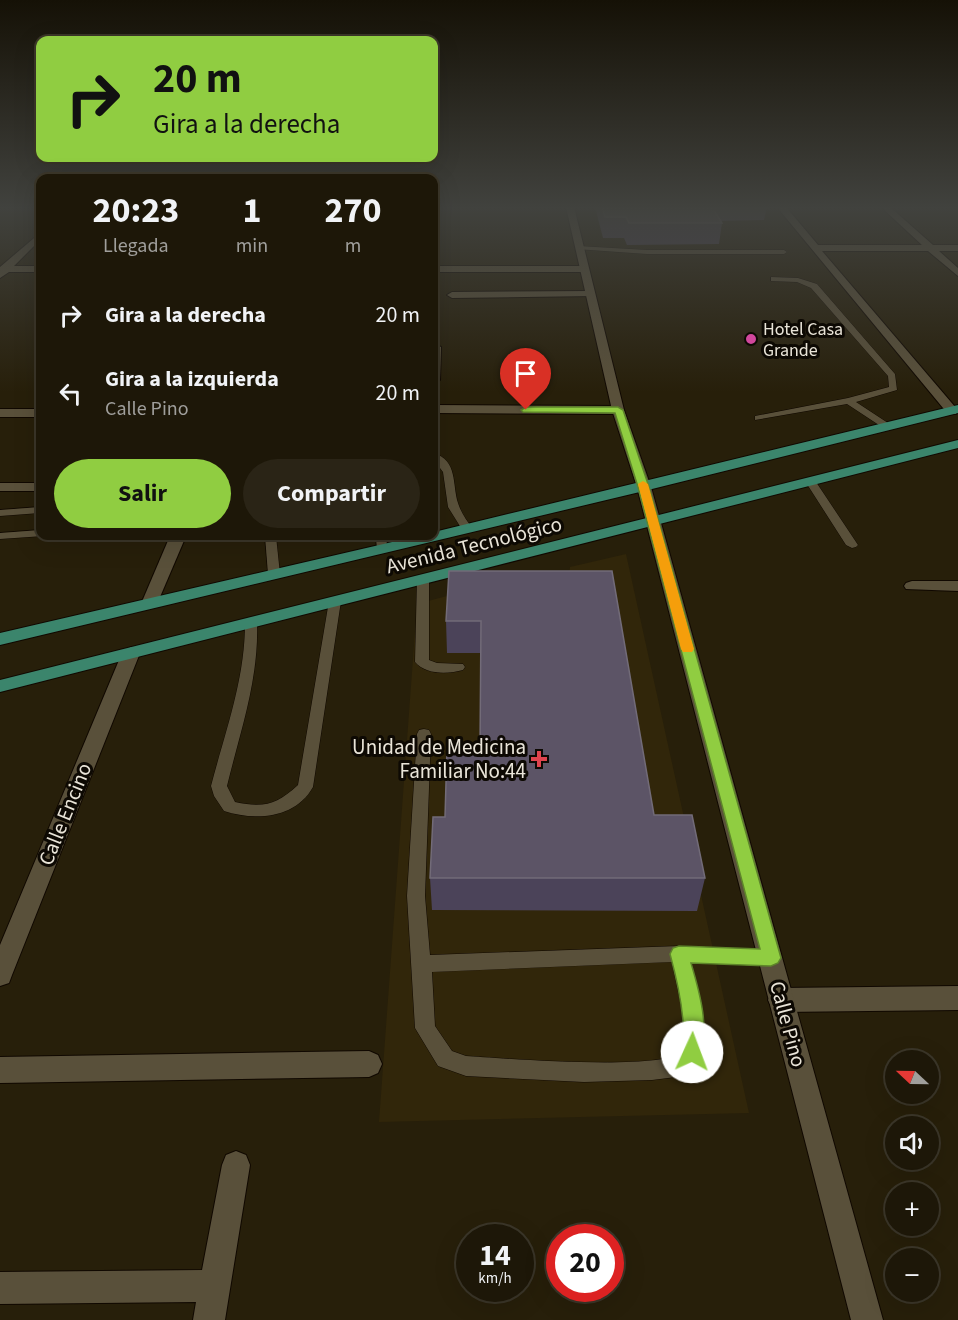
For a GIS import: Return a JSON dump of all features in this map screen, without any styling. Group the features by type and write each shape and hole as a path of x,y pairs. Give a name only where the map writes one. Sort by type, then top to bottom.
{"main road":[{"name":"Avenida Tecnológico","path":"438,533 467,529 644,487 955,410"},
{"name":"Avenida Tecnológico","path":"0,686 958,444"},
{"name":"Avenida Tecnológico","path":"0,639 273,574 381,542"}],"street":[{"path":"2,271 36,269"},
{"path":"438,269 583,269"},
{"name":"Calle Pino","path":"583,269 618,410 644,487 867,1320"},
{"path":"834,269 955,410"},
{"path":"452,295 590,294"},
{"path":"438,409 618,410"},
{"path":"0,413 36,413"},
{"path":"0,487 36,487"},
{"path":"149,604 176,540"},
{"path":"912,586 958,586"},
{"name":"Calle Encino","path":"0,975 131,653"},
{"path":"781,1000 958,998"},
{"path":"0,1070 369,1064"},
{"path":"209,1320 236,1165"},
{"path":"0,1288 214,1286"}],"lane":[{"path":"758,417 849,401 894,388 892,376 814,286 798,280 774,279"},
{"path":"849,401 888,427"},
{"path":"438,458 448,468 454,507 467,529"},
{"path":"810,481 852,545"},
{"path":"0,513 36,510"},
{"path":"0,536 36,533"},
{"path":"270,540 273,574"},
{"path":"423,579 422,662 435,668 458,668"},
{"path":"251,623 252,647 246,684 219,786 222,796 230,807 265,811 280,808 290,802 305,787 335,602"},
{"path":"424,734 416,896 425,1028 445,1059 466,1066 637,1073 675,1069 687,1064 692,1052 693,1023 688,986 679,954"},
{"path":"422,964 679,954 771,958"}],"shaded area":[{"name":"Unidad de Medicina Familiar No:44","path":"626,554 749,1113 379,1122 417,604 499,582 569,576 570,567"}],"building":[{"path":"449,571 612,571 654,815 692,815 705,878 430,878 433,817 445,817 447,749 480,749 481,621 446,621"}],"slow traffic":[{"path":"643,484 688,649"}],"place":[{"name":"Hotel Casa Grande","path":"751,339"},
{"name":"Unidad de Medicina Familiar No:44","path":"539,759"}],"route":[{"path":"526,410 618,410 644,487 771,958 679,954 688,986 693,1023 692,1052"}]}
